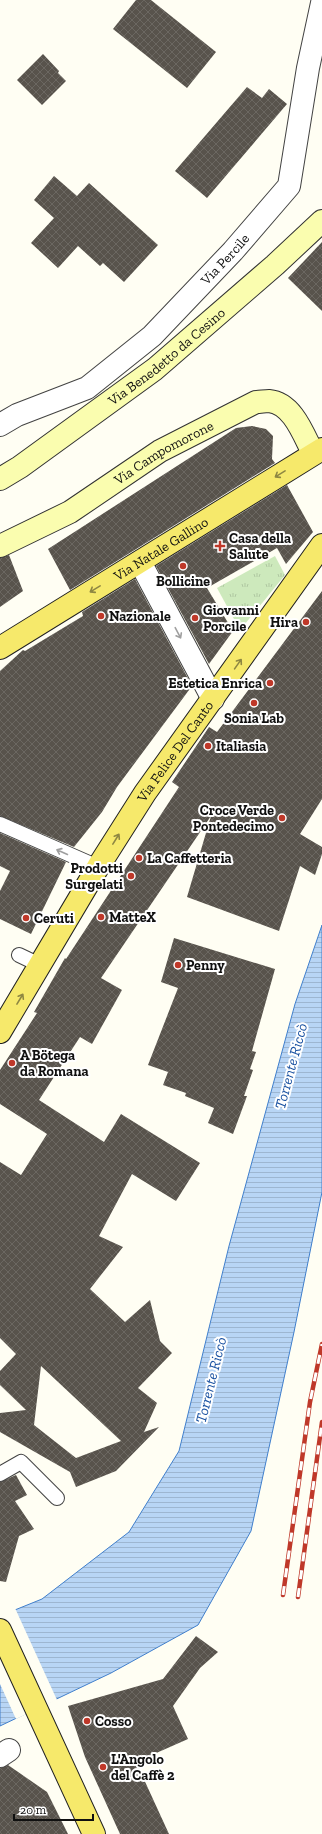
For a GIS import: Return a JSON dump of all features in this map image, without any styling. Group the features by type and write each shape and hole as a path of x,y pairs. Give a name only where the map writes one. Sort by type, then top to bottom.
{"main road":[{"name":"Via Natale Gallino","path":"0,648 140,562 319,457"},
{"name":"Via Felice Del Canto","path":"0,1032 98,867 145,793 322,545"},
{"path":"0,1630 94,1834"}],"street":[{"name":"Via Percile","path":"0,424 87,388 152,336 233,251 289,186 308,68 322,3"},
{"name":"Via Benedetto da Cesino","path":"0,479 20,467 155,369 275,265 322,221"},
{"name":"Via Campomorone","path":"0,546 70,512 160,451 256,402 270,401 281,405 292,414 319,457"},
{"path":"140,562 213,699"}],"lane":[{"path":"0,824 98,867"},
{"path":"20,955 40,965"},
{"path":"0,1474 21,1462 57,1498"}],"green space":[{"path":"275,556 285,575 240,630 217,588"}],"water":[{"name":"Torrente Riccò","path":"322,925 322,1192 294,1332 251,1531 198,1625 111,1673 0,1726 0,1616 42,1599 129,1532 179,1451 229,1246 295,1004"}],"pier":[{"path":"15,1608 57,1700 16,1719 0,1684 0,1613"}],"building":[{"path":"136,0 151,0 216,52 187,88 113,29"},
{"path":"43,54 66,81 42,105 17,80"},
{"path":"247,87 262,98 269,89 287,104 207,198 175,171"},
{"path":"54,176 77,196 89,183 158,245 124,282 103,263 100,266 78,246 58,268 31,243 54,218 34,200"},
{"path":"322,242 322,311 288,278"},
{"path":"252,426 266,429 273,436 272,459 275,463 70,590 48,549 236,428"},
{"path":"287,485 313,532 286,564 277,548 207,588 233,631 209,664 156,566"},
{"path":"9,555 23,591 0,607 0,558"},
{"path":"135,579 192,686 117,787 102,812 74,847 0,816 0,671 23,650 25,651 83,616 82,612"},
{"path":"322,591 322,799 300,834 322,847 322,854 315,875 300,866 279,931 187,897 211,816 101,978 122,990 92,1044 80,1037 39,1100 104,1142 121,1114 200,1163 176,1201 132,1174 99,1236 123,1247 90,1289 125,1322 150,1300 160,1341 172,1353 138,1388 157,1403 144,1432 159,1427 116,1471 76,1487 70,1472 0,1432 0,1413 26,1410 0,1385 0,1371 16,1354 0,1338 0,1162 21,1175 47,1134 0,1104 0,1070 37,1013 34,1012 65,958 66,959 179,787 172,782 209,727 217,732","holes":["41,1366 121,1441 76,1458 34,1425"]},
{"path":"0,833 66,862 31,934 0,919 0,891 10,871 0,866"},
{"path":"174,938 275,969 252,1051 256,1052 250,1069 253,1070 244,1096 247,1096 233,1134 208,1123 214,1108 185,1096 186,1093 163,1085 168,1072 148,1065 178,988 161,982"},
{"path":"16,1475 27,1495 15,1501 34,1529 19,1536 6,1582 0,1581 0,1482"},
{"path":"196,1636 218,1652 200,1668 173,1706 188,1739 136,1762 169,1834 120,1834 85,1757 68,1706 163,1679"},
{"path":"8,1765 47,1792 68,1834 0,1834 0,1768"}],"railway":[{"path":"283,1595 310,1402 322,1344"},
{"path":"298,1597 322,1422"}],"place":[{"name":"Casa della Salute","path":"220,546"},
{"name":"Bollicine","path":"183,566"},
{"name":"Nazionale","path":"101,616"},
{"name":"Giovanni Porcile","path":"195,618"},
{"name":"Hira","path":"306,622"},
{"name":"Estetica Enrica","path":"270,683"},
{"name":"Sonia Lab","path":"254,703"},
{"name":"Italiasia","path":"208,746"},
{"name":"Croce Verde Pontedecimo","path":"282,818"},
{"name":"La Caffetteria","path":"139,858"},
{"name":"Prodotti Surgelati","path":"131,876"},
{"name":"MatteX","path":"101,917"},
{"name":"Ceruti","path":"26,918"},
{"name":"Penny","path":"178,965"},
{"name":"A Bötega da Romana","path":"12,1063"},
{"name":"Cosso","path":"87,1721"},
{"name":"L'Angolo del Caffè 2","path":"103,1767"}]}
